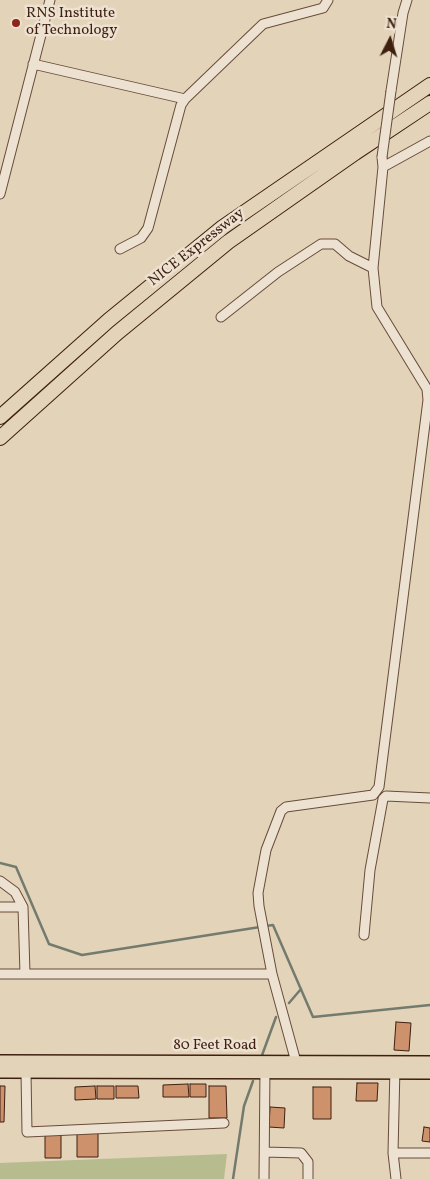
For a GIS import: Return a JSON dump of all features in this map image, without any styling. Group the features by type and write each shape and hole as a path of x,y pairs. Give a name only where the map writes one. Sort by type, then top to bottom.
{"highway":[{"name":"NICE Expressway","path":"0,417 109,320 223,227 430,85"},
{"name":"NICE Expressway","path":"0,438 118,333 228,242 430,103"}],"main road":[{"name":"80 Feet Road","path":"0,1061 265,1067 296,1062 395,1067 430,1073"},
{"name":"80 Feet Road","path":"0,1072 265,1067 395,1067 430,1062"}],"street":[{"path":"0,194 50,0"},
{"path":"120,249 142,238 148,228 181,105 185,99 263,24 323,8 328,0"},
{"path":"296,1062 272,974 261,921 258,893 266,850 283,809 289,805 373,795 379,787 428,400 428,390 379,312 373,268 383,167 382,157 402,13 407,0"},
{"path":"33,64 185,99"},
{"path":"383,167 430,141"},
{"path":"221,317 278,272 321,244 336,244 349,256 373,268"},
{"path":"364,935 370,870 383,799 386,796 430,798"},
{"path":"0,881 15,892 23,907 25,974"},
{"path":"0,907 23,907"},
{"path":"0,974 272,974"},
{"path":"264,1179 265,1067"},
{"path":"395,1067 393,1154 396,1179"},
{"path":"26,1072 27,1132 224,1123"},
{"path":"265,1152 301,1153 308,1162 308,1179"},
{"path":"393,1154 430,1153"}],"green space":[{"path":"227,1154 224,1179 0,1179 0,1163"}],"building":[{"path":"396,1022 411,1023 409,1051 394,1050"},
{"path":"357,1083 378,1083 377,1101 356,1101"},
{"path":"188,1084 189,1097 163,1097 163,1085"},
{"path":"190,1084 206,1084 206,1097 190,1097"},
{"path":"0,1086 5,1086 4,1122 0,1122"},
{"path":"95,1086 96,1099 75,1100 75,1087"},
{"path":"97,1086 114,1086 114,1099 97,1099"},
{"path":"116,1086 138,1086 139,1098 116,1098"},
{"path":"209,1086 226,1086 227,1118 209,1118"},
{"path":"313,1087 331,1087 331,1119 313,1119"},
{"path":"270,1107 285,1108 284,1128 269,1127"},
{"path":"424,1127 430,1128 430,1142 422,1141"},
{"path":"61,1132 61,1158 45,1158 45,1133"},
{"path":"77,1132 98,1132 98,1157 77,1157"}],"waterway":[{"path":"0,863 16,867 49,944 82,955 260,927"},
{"path":"266,926 273,925 313,1017 430,1005"},
{"path":"289,1003 301,989"},
{"path":"261,1058 276,1017"},
{"path":"233,1179 244,1106 253,1081"}],"place":[{"name":"RNS Institute of Technology","path":"16,23"}]}
